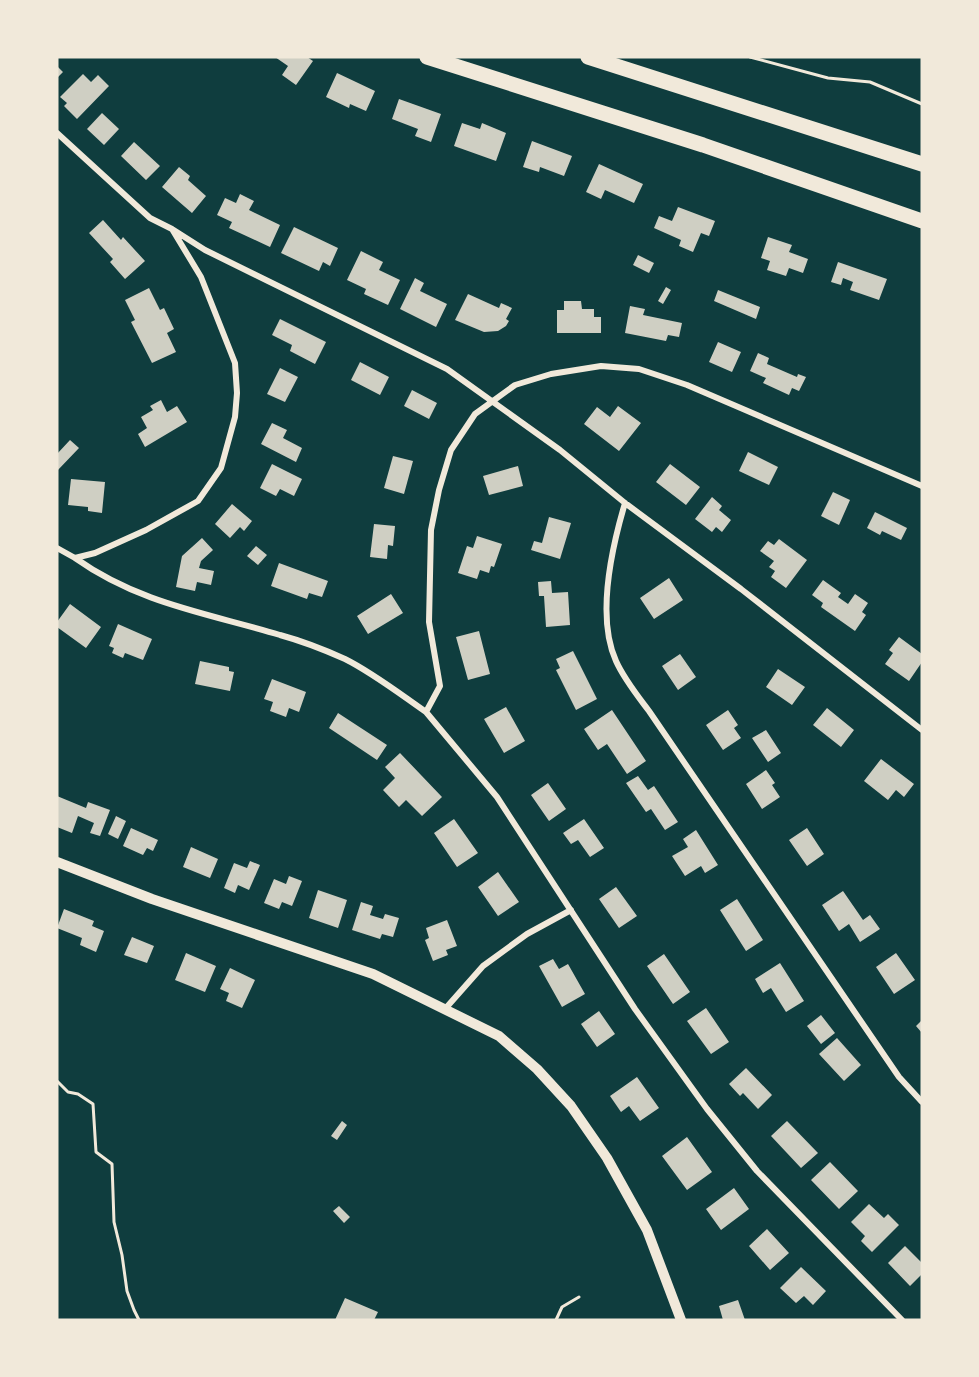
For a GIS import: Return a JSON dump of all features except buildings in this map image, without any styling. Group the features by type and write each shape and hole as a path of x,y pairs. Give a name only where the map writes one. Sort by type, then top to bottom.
{"main road":[{"path":"427,57 703,145 922,221"},
{"path":"588,57 922,164"}],"street":[{"path":"57,133 150,218 206,250 447,369 560,450 625,503 733,583 922,730"},
{"path":"75,558 95,553 146,530 198,501 222,468 230,441 236,417 236,363 201,277 171,229"},
{"path":"426,712 440,686 429,622 431,530 439,490 451,450 475,414 515,385 551,374 601,366 639,369 687,385 922,486"},
{"path":"625,503 615,536 609,568 607,608 609,641 615,660 625,678 899,1077 922,1102"},
{"path":"57,548 99,575 142,595 198,614 281,635 345,660 426,712 497,797 635,1010 714,1118 757,1171 902,1320"},
{"path":"57,862 152,899 373,974 499,1036 537,1069 571,1106 607,1158 647,1230 681,1320"},
{"path":"445,1010 483,966 527,934 571,910"}],"path":[{"path":"750,57 828,78 870,82 922,104"},
{"path":"57,1081 68,1092 78,1094 93,1104 96,1152 112,1164 114,1222 127,1291 139,1320"},
{"path":"556,1320 562,1308 579,1297"}]}
